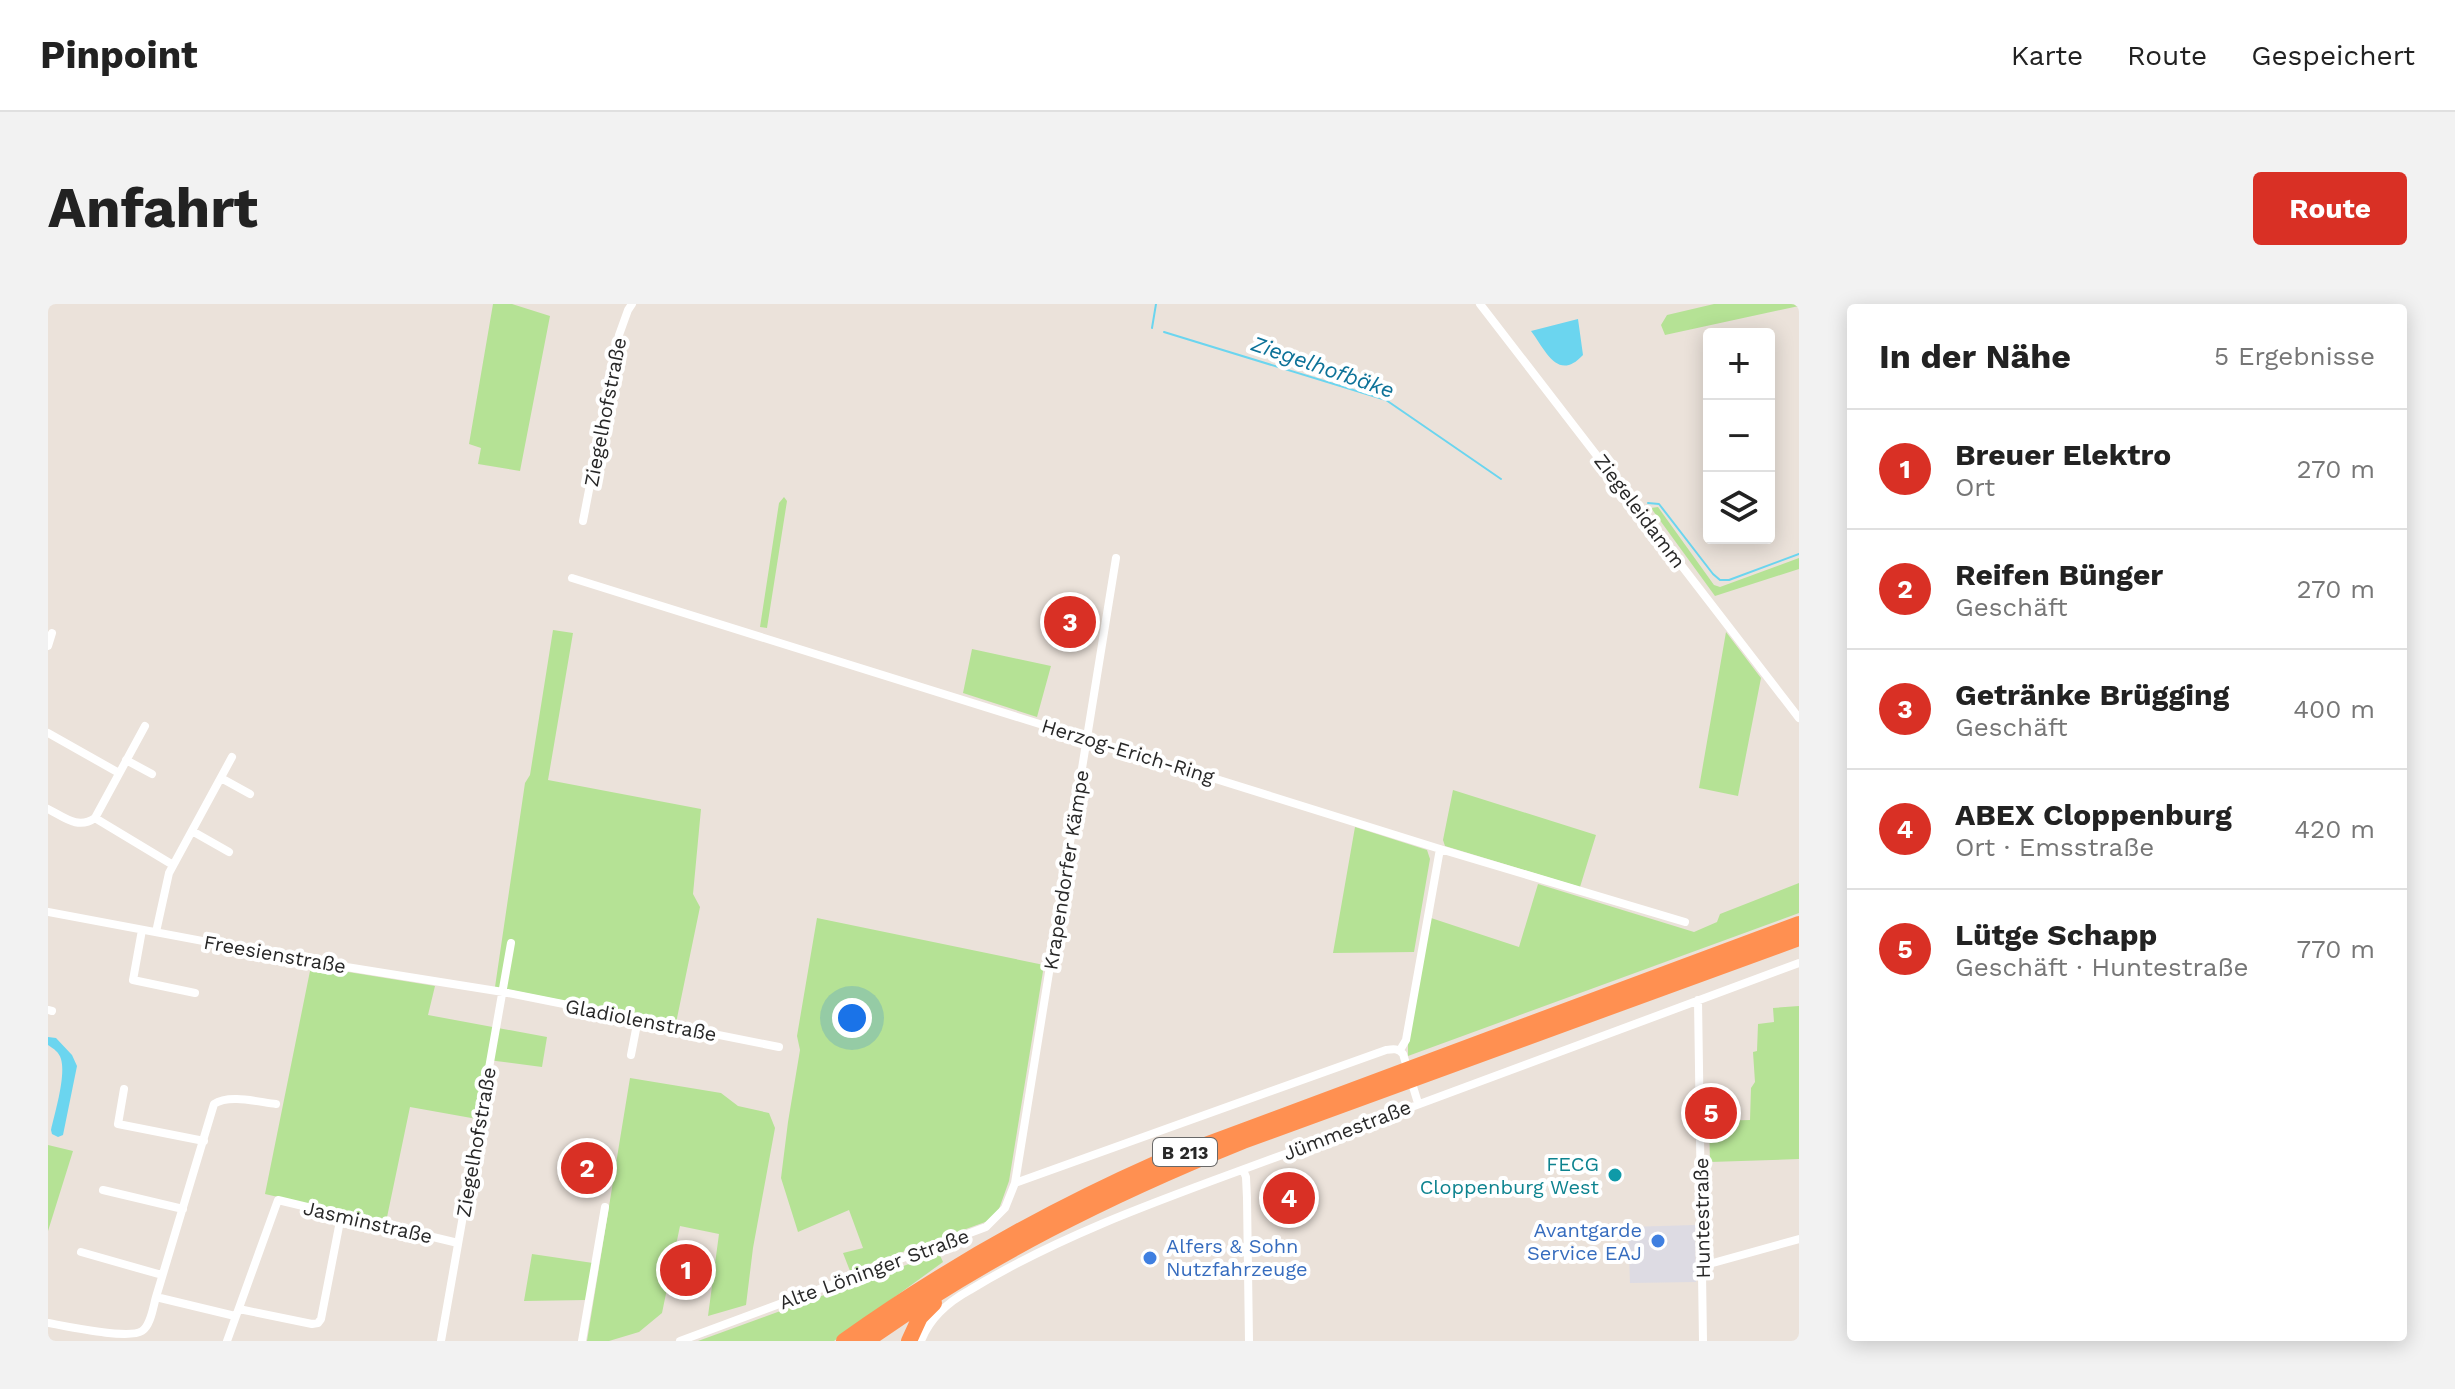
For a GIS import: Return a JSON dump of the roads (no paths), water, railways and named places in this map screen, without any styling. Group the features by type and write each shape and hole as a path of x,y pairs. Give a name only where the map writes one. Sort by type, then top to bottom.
{"highway":[{"name":"B 213","path":"866,1341 961,1277 1023,1242 1084,1210 1182,1166 1420,1070 1799,924"},
{"name":"B 213","path":"1420,1070 1799,938"},
{"name":"B 213","path":"844,1341 958,1264 1087,1194 1185,1152 1400,1078"},
{"name":"B 213","path":"909,1341 920,1317 935,1302 1019,1250 1023,1242"}],"street":[{"name":"Ziegelhofstraße","path":"583,521 619,335 632,304"},
{"name":"Ziegeleidamm","path":"1480,304 1799,718"},
{"name":"Krapendorfer Kämpe","path":"1015,1183 1116,558"},
{"name":"Herzog-Erich-Ring","path":"572,578 1440,849 1685,922"},
{"path":"48,646 52,633"},
{"path":"48,809 77,824 88,823 95,818 145,726"},
{"path":"48,733 119,773"},
{"path":"156,932 169,873 232,757"},
{"path":"126,760 152,774"},
{"path":"221,778 250,794"},
{"path":"95,818 173,865"},
{"path":"192,831 229,852"},
{"path":"1418,1103 1400,1050 1406,1040 1440,849"},
{"name":"Freesienstraße","path":"48,912 315,962 503,992"},
{"path":"142,930 133,980 195,993"},
{"name":"Ziegelhofstraße","path":"441,1341 511,943"},
{"name":"Jümmestraße","path":"921,1341 932,1319 969,1290 1093,1228 1418,1103 1799,963"},
{"name":"Gladiolenstraße","path":"503,992 779,1047"},
{"name":"Huntestraße","path":"1698,1000 1703,1341"},
{"path":"631,1055 638,1019"},
{"path":"1015,1183 1386,1050 1400,1050"},
{"path":"124,1089 118,1124 204,1141"},
{"path":"48,1323 132,1334 146,1328 214,1104 219,1101 276,1104"},
{"path":"1243,1170 1247,1198 1249,1341"},
{"name":"Alte Löninger Straße","path":"680,1341 986,1227 1005,1208 1015,1183"},
{"path":"103,1190 183,1209"},
{"name":"Jasminstraße","path":"237,1313 278,1200 458,1243"},
{"path":"582,1341 605,1207"},
{"path":"156,1297 237,1313 318,1323 341,1216"},
{"path":"1702,1266 1799,1239"},
{"path":"81,1252 162,1275"},
{"path":"227,1341 237,1313"}],"water":[{"path":"1578,319 1583,355 1574,363 1560,365 1547,355 1531,331"},
{"path":"48,1037 56,1038 72,1055 77,1066 63,1135 58,1137 51,1130 62,1066 59,1054 48,1045"}],"waterway":[{"name":"Ziegelhofbäke","path":"1152,328 1156,304"},
{"name":"Ziegelhofbäke","path":"1164,332 1386,400 1501,479"},
{"name":"Ziegelhofbäke","path":"1648,503 1659,504 1720,580 1729,580 1799,554"}],"place":[{"name":"Getränke Brügging","path":"1070,622"},
{"name":"Lütge Schapp","path":"1711,1113"},
{"name":"Reifen Bünger","path":"587,1168"},
{"name":"FECG Cloppenburg West","path":"1615,1175"},
{"name":"ABEX Cloppenburg","path":"1289,1198"},
{"name":"Avantgarde Service EAJ","path":"1658,1241"},
{"name":"Alfers & Sohn Nutzfahrzeuge","path":"1150,1258"},
{"name":"Breuer Elektro","path":"686,1270"}]}
